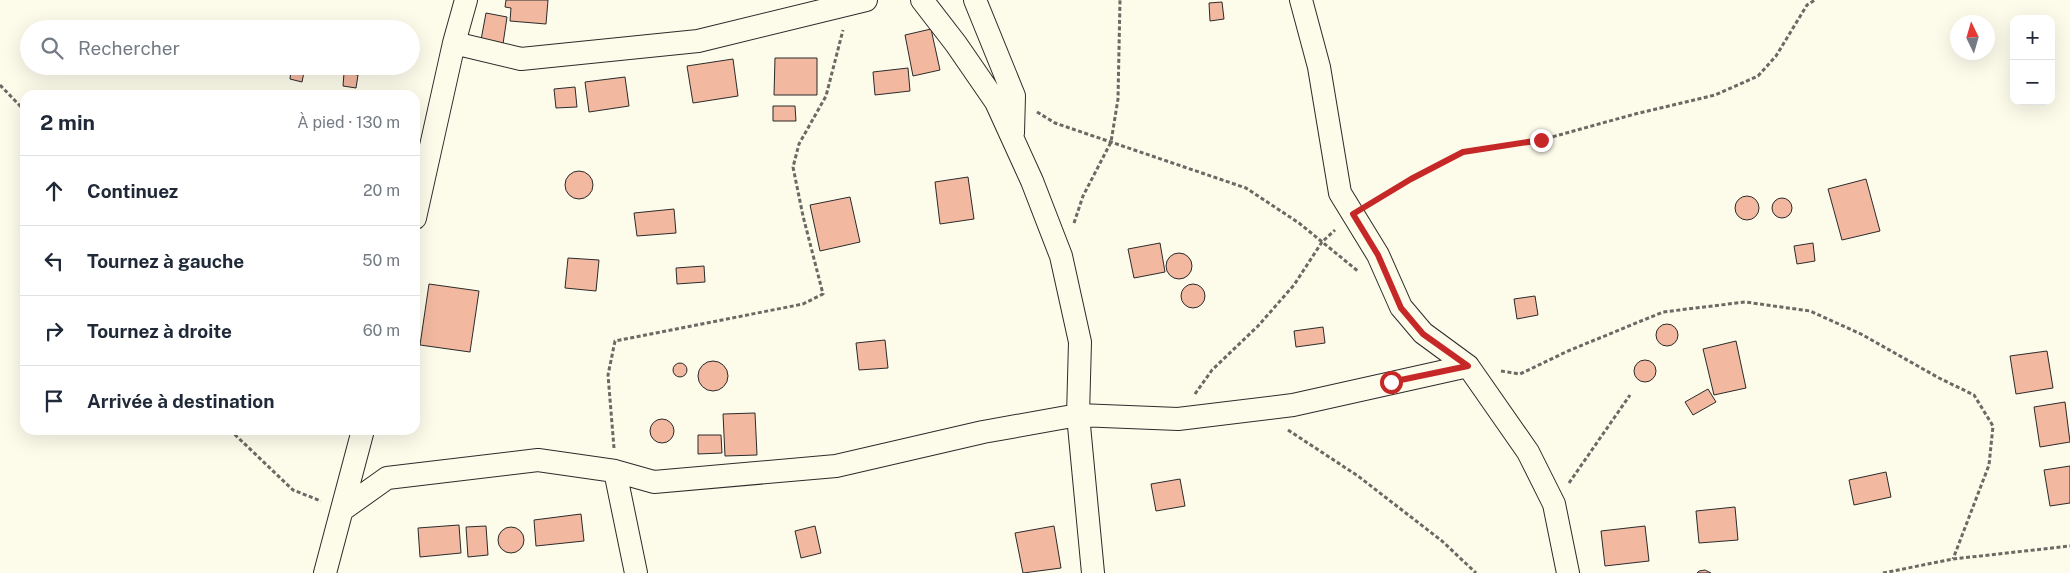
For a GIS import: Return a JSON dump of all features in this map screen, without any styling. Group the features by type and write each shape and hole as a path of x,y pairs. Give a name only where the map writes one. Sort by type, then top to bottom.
{"street":[{"path":"420,196 454,43 466,0"},
{"path":"922,0 956,44 996,102 1061,256 1080,342 1078,415 1093,573"},
{"path":"975,0 1014,96 1013,139"},
{"path":"1302,0 1319,67 1340,193 1378,255 1401,308 1423,334 1468,366 1528,452 1554,504 1568,573"},
{"path":"454,43 521,60 698,41 857,2"},
{"path":"342,510 387,478 538,460 615,471 654,482 836,466 983,432 1078,415 1178,419 1293,405 1468,366"},
{"path":"325,573 362,435"},
{"path":"615,471 636,573"}],"path":[{"path":"1061,256 1084,196 1111,142 1118,99 1120,0"},
{"path":"1178,419 1212,370 1258,326 1294,285 1322,242 1353,214 1411,179 1463,152 1541,140 1635,114 1715,95 1758,76 1776,56 1807,5 1815,0"},
{"path":"615,471 608,375 615,340 680,326 803,304 823,294 793,167 799,144 826,96 857,2"},
{"path":"0,85 20,106"},
{"path":"1014,96 1055,123 1246,188 1299,223 1365,278"},
{"path":"1468,366 1520,374 1568,351 1664,312 1745,302 1810,311 1861,334 1974,395 1993,426 1989,465 1953,559"},
{"path":"1554,504 1630,395"},
{"path":"1286,429 1358,476 1442,541 1476,573"},
{"path":"235,435 293,490 342,510"},
{"path":"1883,573 1953,559 2070,546"}],"building":[{"path":"506,0 548,0 546,24 510,21 511,8 505,7"},
{"path":"1222,2 1224,19 1210,21 1209,3"},
{"path":"486,13 507,17 503,44 481,40"},
{"path":"931,29 940,70 913,76 905,35"},
{"path":"775,58 817,58 817,95 774,95"},
{"path":"733,59 738,96 693,103 687,66"},
{"path":"908,68 910,91 875,95 873,72"},
{"path":"290,75 303,75 302,82 290,79"},
{"path":"344,75 358,75 356,88 343,86"},
{"path":"625,77 629,106 589,112 585,82"},
{"path":"575,87 577,107 556,108 554,89"},
{"path":"773,106 795,106 796,121 773,121"},
{"path":"579,171 589,175 593,185 589,195 579,199 569,195 565,185 569,175"},
{"path":"968,177 974,219 940,224 935,182"},
{"path":"1866,179 1880,231 1842,240 1828,189"},
{"path":"1747,196 1756,199 1759,208 1756,217 1747,220 1738,217 1735,208 1738,199"},
{"path":"850,197 860,242 820,251 810,205"},
{"path":"1778,198 1786,198 1792,204 1792,212 1786,218 1778,218 1772,212 1772,204"},
{"path":"674,209 676,233 637,236 634,213"},
{"path":"1160,243 1165,272 1134,278 1128,249"},
{"path":"1813,243 1815,261 1797,264 1794,246"},
{"path":"1179,253 1188,257 1192,266 1188,275 1179,279 1170,275 1166,266 1170,257"},
{"path":"568,258 599,260 596,291 565,288"},
{"path":"704,266 705,282 677,284 676,268"},
{"path":"429,284 479,291 470,352 420,345"},
{"path":"1193,284 1201,288 1205,296 1201,304 1193,308 1185,304 1181,296 1185,288"},
{"path":"1535,296 1538,315 1517,319 1514,299"},
{"path":"1667,324 1675,327 1678,335 1675,343 1667,346 1659,343 1656,335 1659,327"},
{"path":"1323,327 1325,343 1296,347 1294,331"},
{"path":"885,340 888,368 859,370 856,343"},
{"path":"1736,341 1746,388 1714,395 1703,349"},
{"path":"2047,351 2053,388 2016,394 2010,356"},
{"path":"1645,360 1655,367 1656,371 1649,381 1645,382 1635,375 1634,371 1641,361"},
{"path":"713,361 724,365 728,376 724,387 713,391 702,387 698,376 702,365"},
{"path":"677,363 683,363 687,370 683,377 677,377 673,373 673,367"},
{"path":"1708,389 1716,402 1693,415 1685,402"},
{"path":"2065,402 2070,442 2040,447 2034,407"},
{"path":"755,413 757,455 725,456 723,414"},
{"path":"662,419 671,422 674,431 671,440 662,443 653,440 650,431 653,422"},
{"path":"698,435 721,435 722,453 698,454"},
{"path":"2070,466 2070,503 2050,506 2044,470"},
{"path":"1886,472 1891,497 1854,505 1849,480"},
{"path":"1180,479 1185,506 1156,511 1151,484"},
{"path":"1735,507 1738,540 1699,543 1696,511"},
{"path":"581,514 584,541 536,546 534,520"},
{"path":"459,525 461,553 420,557 418,528"},
{"path":"486,526 488,555 468,557 466,527"},
{"path":"815,526 821,553 801,558 795,531"},
{"path":"1054,526 1061,568 1023,573 1015,533"},
{"path":"1645,526 1649,561 1605,566 1601,531"},
{"path":"511,527 520,531 524,540 520,549 511,553 502,549 498,540 502,531"},
{"path":"1705,570 1711,573 1697,573 1699,571"}],"route":[{"path":"1391,382 1468,366 1423,334 1401,308 1378,255 1353,214 1411,179 1463,152 1541,140"}]}
